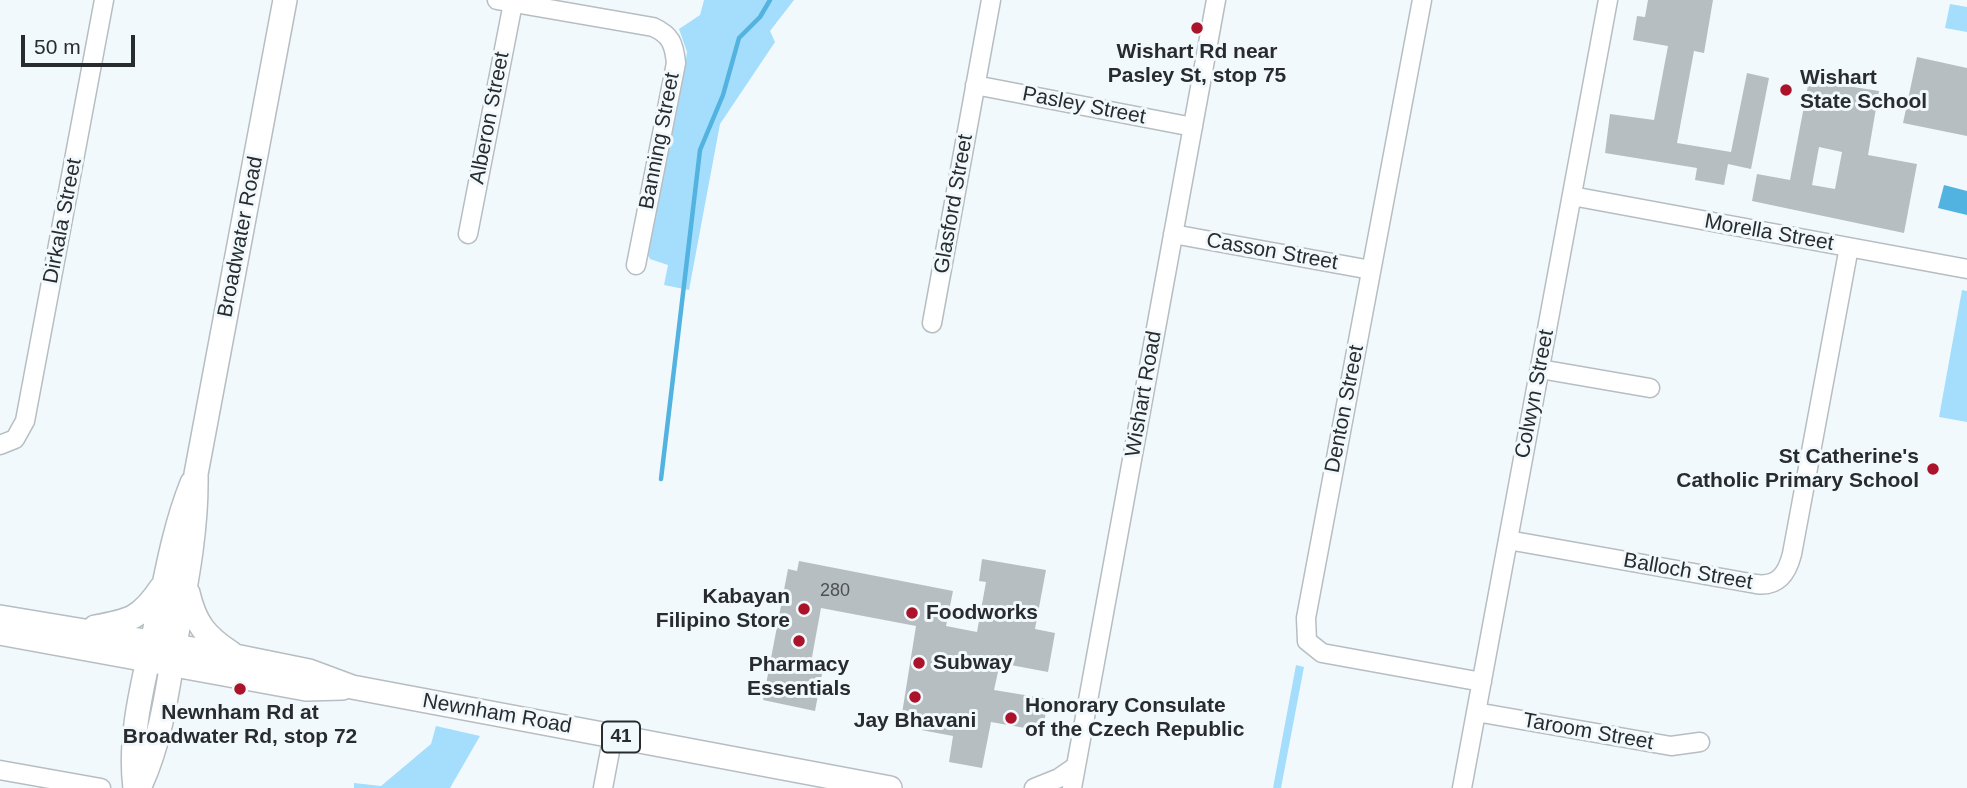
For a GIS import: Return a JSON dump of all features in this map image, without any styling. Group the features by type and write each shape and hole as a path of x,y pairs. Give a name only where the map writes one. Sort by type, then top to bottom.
{"main road":[{"name":"Broadwater Road","path":"137,788 131,759 150,652 197,519 196,474 285,0"},
{"name":"Broadwater Road","path":"137,788 151,763 173,656 175,582"},
{"path":"78,630 136,617 175,582 202,630 235,656"},
{"name":"Newnham Road","path":"0,617 78,630 150,652"},
{"name":"Newnham Road","path":"0,633 173,656 306,689 352,687"},
{"name":"Newnham Road","path":"173,656 235,656 309,671 352,687 890,788"}],"street":[{"name":"Dirkala Street","path":"7,442 21,430 28,410 104,0"},
{"name":"Glasford Street","path":"932,323 991,0"},
{"name":"Wishart Road","path":"1072,788 1216,0"},
{"name":"Denton Street","path":"1422,0 1306,618 1307,641 1322,653 1482,682"},
{"name":"Colwyn Street","path":"1462,788 1608,0"},
{"name":"Banning Street","path":"505,1 653,27 667,34 675,46 676,63 636,265"},
{"name":"Alberon Street","path":"467,234 505,1"},
{"name":"Pasley Street","path":"975,85 1193,127"},
{"name":"Morella Street","path":"1572,196 1967,269"},
{"name":"Casson Street","path":"1173,234 1371,270"},
{"name":"Balloch Street","path":"1508,540 1763,585 1785,574 1792,554 1849,247"},
{"path":"1540,369 1650,388"},
{"name":"Taroom Street","path":"1476,712 1671,746 1700,742"},
{"path":"603,788 613,735"},
{"path":"1034,788 1059,778 1075,767"},
{"path":"0,770 101,788"}],"shaded area":[{"path":"704,0 794,0 770,31 775,42 720,124 689,290 664,285 668,265 650,259 647,253 687,52 679,29 700,15"},
{"path":"1950,4 1967,7 1967,32 1945,28"},
{"path":"1944,185 1967,191 1967,215 1938,208"},
{"path":"1962,290 1967,291 1967,422 1939,417"},
{"path":"1296,665 1304,667 1281,788 1273,788"},
{"path":"436,726 480,736 450,788 354,788 354,783 381,786 431,744"}],"building":[{"path":"1648,0 1713,0 1704,53 1694,51 1677,143 1731,152 1747,73 1769,78 1751,169 1728,164 1724,185 1695,180 1697,168 1605,153 1610,114 1654,120 1668,46 1633,40 1637,16 1645,17"},
{"path":"1917,57 1967,68 1967,136 1903,123"},
{"path":"1809,80 1879,91 1868,155 1917,164 1904,233 1752,201 1757,174 1790,180","holes":["1819,147 1842,152 1835,189 1812,185"]},
{"path":"982,559 1046,570 1035,629 1055,633 1048,672 1000,663 994,690 1049,699 1042,731 991,722 982,768 949,762 953,736 900,726 916,626 821,608 812,657 822,674 815,711 763,700 788,569 797,571 799,561 953,591 946,626 977,632 986,582 979,581"}],"waterway":[{"path":"661,479 700,150 723,95 739,38 760,17 770,0"}],"place":[{"name":"Wishart Rd near Pasley St, stop 75","path":"1197,28"},
{"name":"Wishart State School","path":"1786,90"},
{"name":"St Catherine's Catholic Primary School","path":"1933,469"},
{"name":"Kabayan Filipino Store","path":"804,609"},
{"name":"Foodworks","path":"912,613"},
{"name":"Pharmacy Essentials","path":"799,641"},
{"name":"Subway","path":"919,663"},
{"name":"Newnham Rd at Broadwater Rd, stop 72","path":"240,689"},
{"name":"Jay Bhavani","path":"915,697"},
{"name":"Honorary Consulate of the Czech Republic","path":"1011,718"}]}
